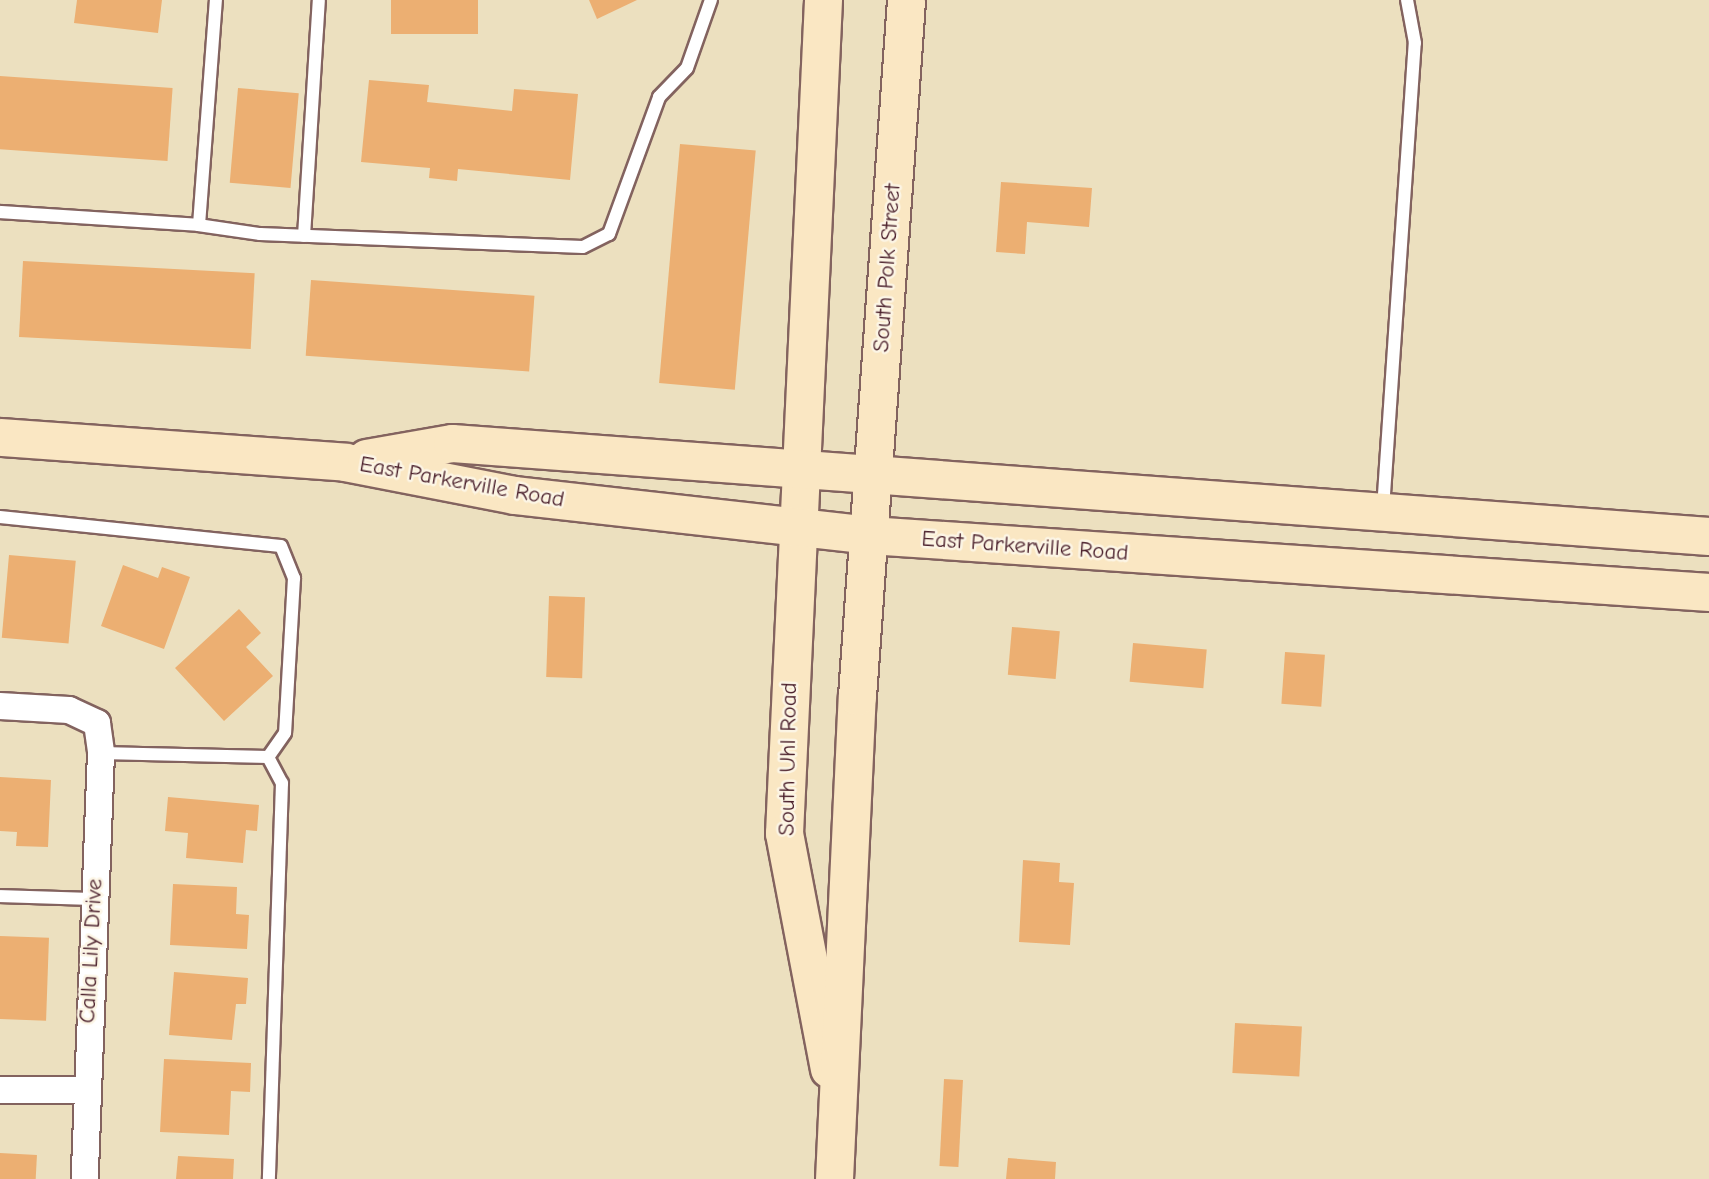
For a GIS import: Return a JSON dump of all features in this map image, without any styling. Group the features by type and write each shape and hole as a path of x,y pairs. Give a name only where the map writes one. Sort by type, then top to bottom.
{"main road":[{"path":"794,527 823,0"},
{"name":"South Polk Street","path":"869,535 906,0"},
{"name":"East Parkerville Road","path":"0,437 345,462 514,495 869,535 1709,592"},
{"name":"East Parkerville Road","path":"345,462 452,443 797,465 1709,536"},
{"name":"South Uhl Road","path":"794,527 784,833 838,1111"},
{"name":"South Uhl Road","path":"834,1179 869,535"}],"street":[{"name":"Calla Lily Drive","path":"0,706 69,710 97,723 101,752 84,1090 85,1179"},
{"path":"0,1090 84,1090"}],"lane":[{"path":"198,225 216,0"},
{"path":"304,236 319,0"},
{"path":"0,212 198,225 304,236 583,247 609,234 659,97 687,68 710,0"},
{"path":"1382,512 1415,43 1407,0"},
{"path":"0,517 281,546 294,578 285,733 268,757"},
{"path":"101,752 268,757"},
{"path":"268,757 282,783 269,1179"},
{"path":"0,896 94,899"}],"building":[{"path":"77,0 162,0 158,33 74,23"},
{"path":"391,0 478,0 478,34 391,34"},
{"path":"589,0 637,0 597,19"},
{"path":"0,76 173,88 167,161 0,149"},
{"path":"369,80 429,85 427,102 512,111 514,89 578,94 570,180 458,169 457,181 429,178 430,168 361,162"},
{"path":"238,88 299,93 290,188 230,183"},
{"path":"680,144 756,151 735,390 659,383"},
{"path":"1001,182 1092,188 1089,227 1027,222 1025,254 996,252"},
{"path":"23,261 255,273 251,349 19,337"},
{"path":"311,280 534,296 529,371 306,356"},
{"path":"9,555 76,561 69,644 2,638"},
{"path":"123,565 158,578 162,567 190,577 164,649 101,626"},
{"path":"549,596 585,597 582,678 546,677"},
{"path":"239,609 261,633 246,647 273,676 224,721 175,668"},
{"path":"1012,627 1060,631 1056,679 1008,675"},
{"path":"1133,643 1207,649 1203,688 1130,682"},
{"path":"1285,652 1325,655 1321,707 1281,704"},
{"path":"0,777 51,780 48,847 16,846 17,832 0,831"},
{"path":"168,797 259,805 257,831 246,830 243,863 186,858 188,833 165,831"},
{"path":"1023,860 1060,863 1059,882 1074,883 1070,945 1019,942"},
{"path":"173,884 237,887 236,914 249,915 247,949 170,945"},
{"path":"0,936 49,938 46,1021 0,1019"},
{"path":"174,972 248,978 246,1004 236,1004 232,1040 169,1035"},
{"path":"1235,1023 1302,1027 1299,1076 1232,1073"},
{"path":"164,1059 251,1063 250,1092 231,1091 229,1135 160,1132"},
{"path":"944,1079 963,1080 958,1167 939,1166"},
{"path":"0,1153 37,1155 36,1179 0,1179"},
{"path":"178,1156 234,1159 233,1179 176,1179"},
{"path":"1008,1158 1056,1162 1055,1179 1006,1179"}]}
